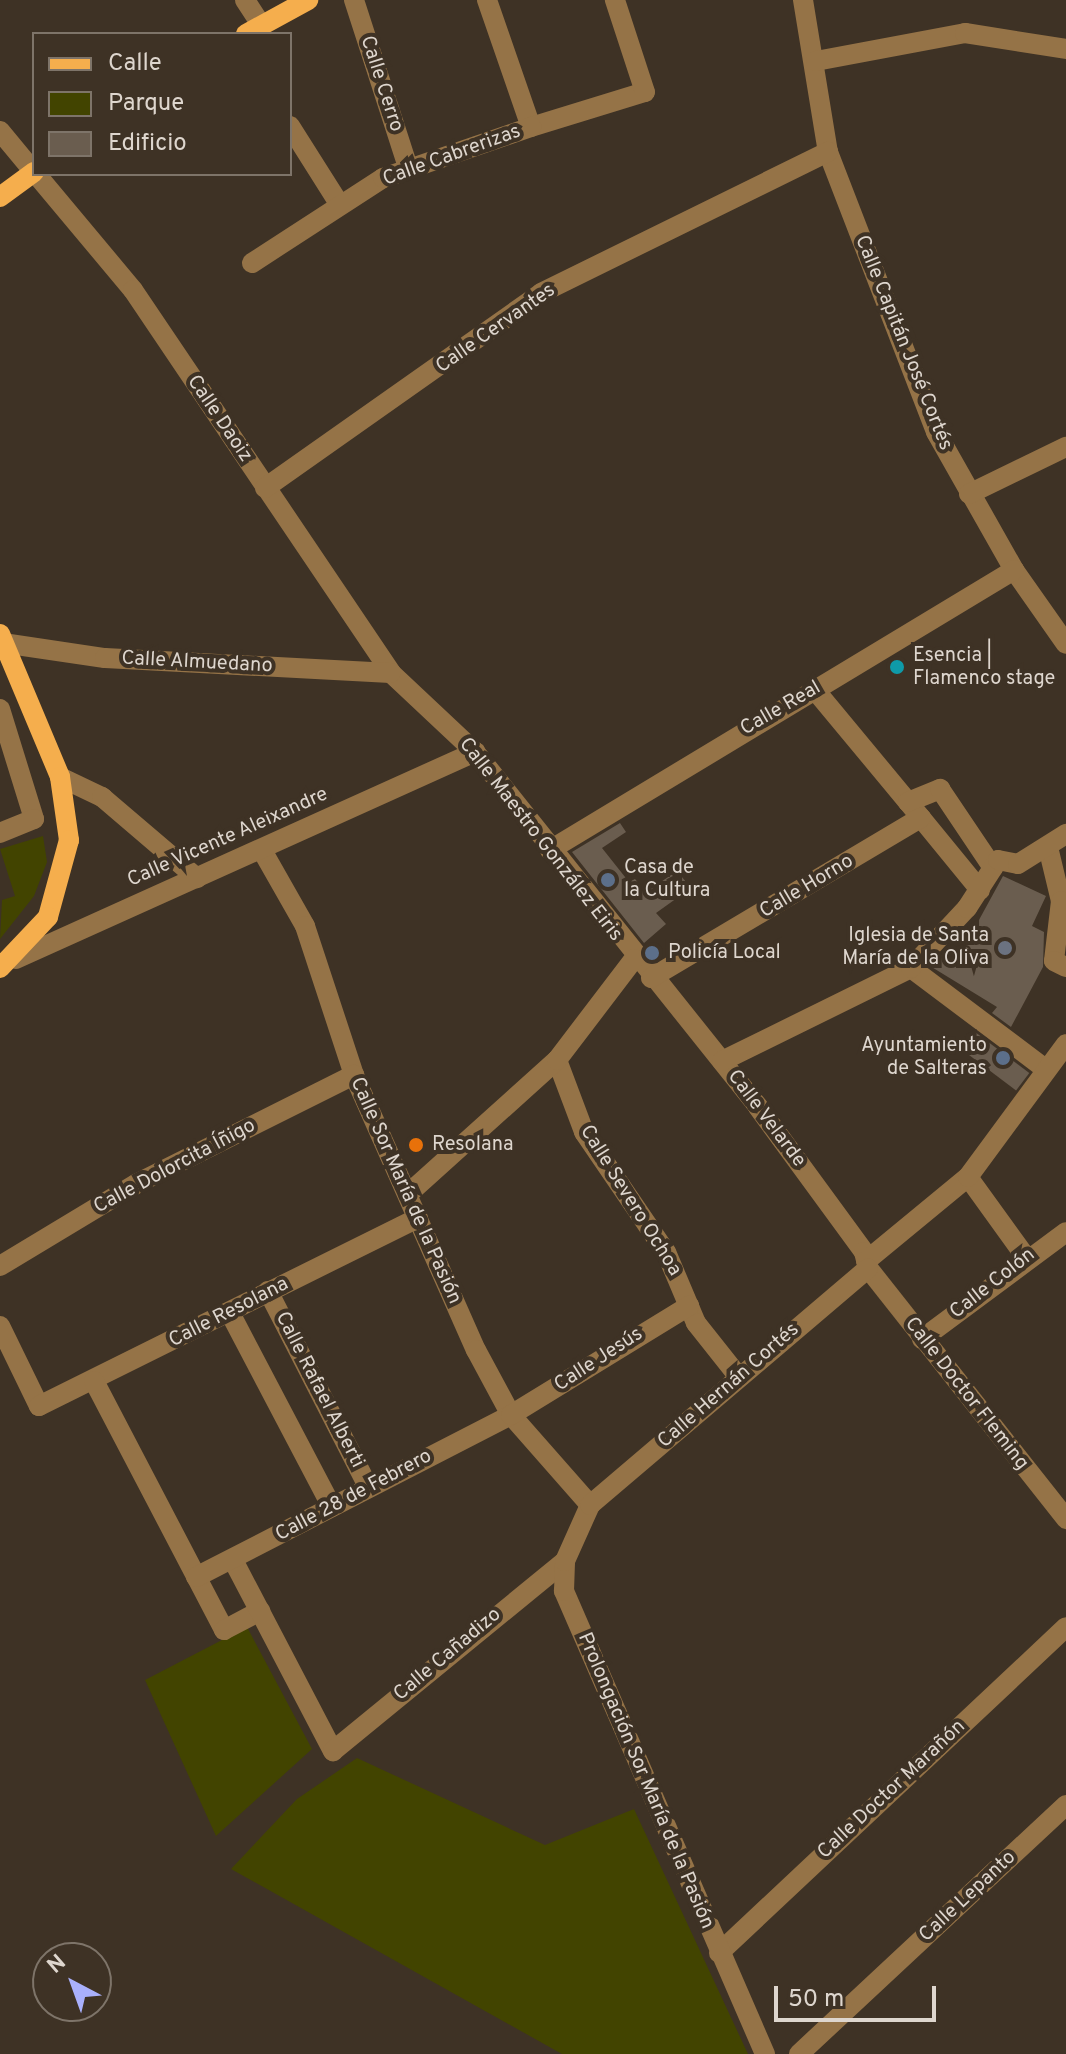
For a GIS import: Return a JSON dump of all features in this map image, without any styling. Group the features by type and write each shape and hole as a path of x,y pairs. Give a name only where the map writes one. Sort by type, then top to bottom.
{"main road":[{"path":"253,29 308,0"},
{"path":"0,197 32,175"},
{"path":"2,638 8,668 60,777 66,870 48,917 8,963"}],"street":[{"path":"245,0 253,29"},
{"name":"Calle Cerro","path":"354,0 408,167"},
{"path":"487,0 531,127"},
{"name":"Calle Cabrerizas","path":"252,263 340,205 408,167 645,92 615,0"},
{"name":"Calle Capitán José Cortés","path":"803,0 816,61 828,152 936,432 1014,570 1066,644"},
{"path":"816,61 965,33 1066,49"},
{"path":"292,129 340,205"},
{"name":"Calle Daoiz","path":"0,131 32,169"},
{"name":"Calle Cervantes","path":"265,488 541,293 828,152"},
{"name":"Calle Daoiz","path":"38,176 133,290 391,673"},
{"path":"969,494 1066,447"},
{"name":"Calle Real","path":"550,850 1014,570"},
{"name":"Calle Almuedano","path":"2,638 105,658 391,673"},
{"name":"Calle Maestro González Eiris","path":"391,673 475,752 651,978"},
{"path":"815,690 980,890"},
{"path":"0,709 34,819 0,833"},
{"name":"Calle Vicente Aleixandre","path":"8,963 197,878 263,852 475,752"},
{"path":"60,777 102,797 197,878"},
{"name":"Calle Horno","path":"651,978 915,810 940,789 993,868"},
{"path":"722,1061 911,968 980,890 998,860 1018,864 1066,834"},
{"path":"1048,847 1061,901 1054,961 1066,967"},
{"name":"Calle Sor María de la Pasión","path":"263,852 305,926 354,1075 511,1415 590,1505"},
{"path":"408,1194 557,1060 634,959"},
{"path":"911,968 1044,1068"},
{"name":"Calle Velarde","path":"651,978 722,1061 867,1264"},
{"name":"Calle Hernán Cortés","path":"590,1505 968,1177 1044,1068 1066,1044"},
{"name":"Calle Severo Ochoa","path":"557,1060 584,1132 666,1252 689,1306 738,1376"},
{"name":"Calle Dolorcita Íñigo","path":"0,1266 136,1184 354,1075"},
{"path":"968,1177 1025,1256"},
{"name":"Calle Resolana","path":"0,1326 39,1406 418,1218"},
{"name":"Calle Colón","path":"922,1339 1025,1256 1066,1232"},
{"name":"Calle Doctor Fleming","path":"867,1264 922,1339 1066,1519"},
{"name":"Calle Rafael Alberti","path":"268,1291 369,1488"},
{"name":"Calle Jesús","path":"511,1415 689,1306"},
{"path":"230,1313 332,1507"},
{"path":"94,1381 224,1630 260,1611 233,1560"},
{"name":"Calle 28 de Febrero","path":"196,1577 511,1415"},
{"name":"Prolongación Sor María de la Pasión","path":"590,1505 565,1561 564,1591 765,2054"},
{"name":"Calle Cañadizo","path":"260,1611 333,1751 565,1561"},
{"name":"Calle Doctor Marañón","path":"719,1953 1066,1627"},
{"name":"Calle Lepanto","path":"799,2054 1066,1805"}],"green space":[{"path":"43,836 47,862 34,896 0,939 2,900 15,896 0,849"},
{"path":"247,1627 312,1749 216,1836 145,1680"},
{"path":"357,1758 545,1845 634,1809 748,2054 562,2054 231,1869 297,1799"}],"building":[{"name":"Casa de la Cultura","path":"620,823 626,832 602,848 629,882 635,879 646,892 677,871 691,888 656,913 666,924 644,943 572,852"},
{"name":"Iglesia de Santa María de la Oliva","path":"1003,876 1046,896 1032,926 1044,932 1043,967 1011,1027 992,1013 997,1007 930,966 941,955 956,962"},
{"path":"975,1032 1029,1073 1016,1090 962,1050"}],"place":[{"name":"Esencia | Flamenco stage","path":"897,667"},
{"name":"Casa de la Cultura","path":"608,880"},
{"name":"Iglesia de Santa María de la Oliva","path":"1005,948"},
{"name":"Policía Local","path":"652,953"},
{"name":"Ayuntamiento de Salteras","path":"1003,1058"},
{"name":"Resolana","path":"416,1145"}]}
